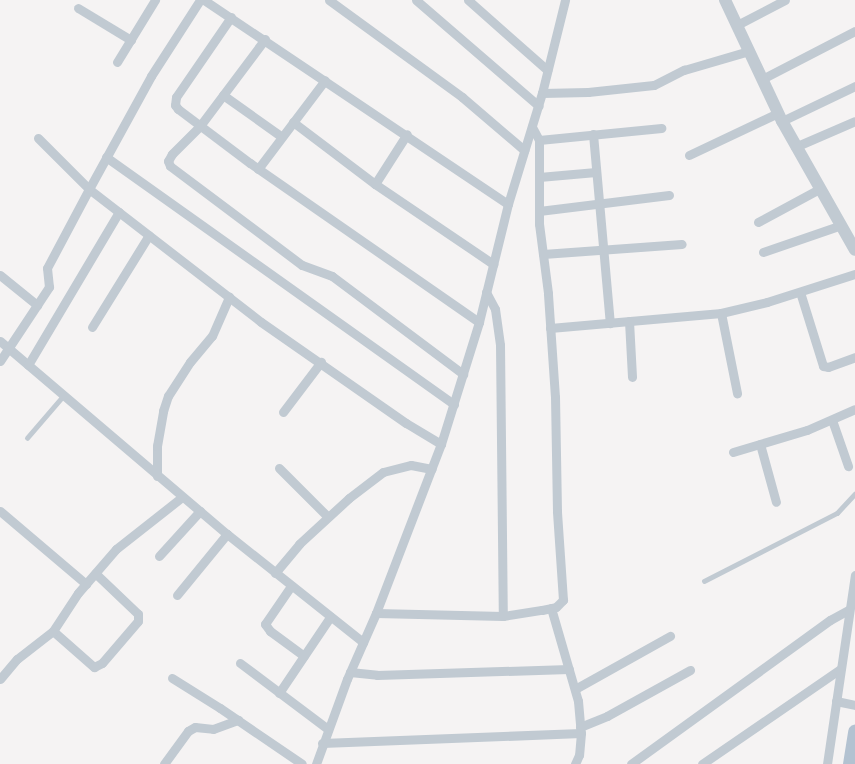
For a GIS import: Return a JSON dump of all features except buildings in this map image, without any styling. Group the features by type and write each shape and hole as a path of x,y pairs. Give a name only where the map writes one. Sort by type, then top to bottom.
{"main road":[{"path":"850,764 855,731"}],"street":[{"path":"117,62 155,0"},
{"path":"0,362 49,287 47,268 151,76 202,0 265,39 508,204"},
{"path":"329,0 462,97 524,150"},
{"path":"416,0 539,106"},
{"path":"468,0 547,70"},
{"path":"316,764 322,743 376,613 441,444 479,322 508,204 539,106 565,0"},
{"path":"725,0 795,147 819,189 848,230 855,250"},
{"path":"737,25 785,0"},
{"path":"78,8 131,40"},
{"path":"231,17 174,101 178,109 258,169 479,322"},
{"path":"762,79 855,31"},
{"path":"265,39 200,126 172,154 168,161 170,166 302,265 332,276 463,374"},
{"path":"542,93 588,92 654,85 684,70 749,51"},
{"path":"258,169 326,80"},
{"path":"688,155 855,86"},
{"path":"223,95 282,137"},
{"path":"795,147 855,121"},
{"path":"294,122 375,184 493,264"},
{"path":"376,613 503,616 551,608 560,604 563,596 556,511 550,328 539,211 539,140 532,127"},
{"path":"539,140 661,128"},
{"path":"375,184 407,134"},
{"path":"592,134 610,323"},
{"path":"38,138 89,189 229,297 406,423 441,444"},
{"path":"106,157 454,404"},
{"path":"539,177 596,172"},
{"path":"758,222 819,189"},
{"path":"539,211 669,195"},
{"path":"28,365 119,212"},
{"path":"763,252 848,230"},
{"path":"92,327 149,235"},
{"path":"543,254 682,244"},
{"path":"0,274 37,305"},
{"path":"550,328 721,313 800,292 855,274"},
{"path":"486,292 495,309 500,345 503,616"},
{"path":"800,292 824,366 828,367 855,357"},
{"path":"157,476 157,446 168,396 190,362 212,336 229,297"},
{"path":"721,313 737,393"},
{"path":"629,321 632,377"},
{"path":"0,341 182,497 363,642"},
{"path":"283,412 321,362"},
{"path":"733,452 832,420 855,409"},
{"path":"832,420 848,466"},
{"path":"760,444 776,502"},
{"path":"275,573 299,544 383,472 411,465 432,469"},
{"path":"279,468 328,517"},
{"path":"0,679 16,659 53,631 86,584 129,536 182,497"},
{"path":"0,511 86,584"},
{"path":"159,556 200,511"},
{"path":"177,595 227,534"},
{"path":"53,631 94,667 102,663 138,621 138,614 95,573"},
{"path":"826,764 855,576"},
{"path":"291,586 265,624 270,631 304,656"},
{"path":"551,608 575,689 580,730 579,755 575,764"},
{"path":"632,764 830,620 850,614"},
{"path":"279,693 330,617"},
{"path":"575,689 670,636"},
{"path":"240,663 328,729"},
{"path":"350,672 377,675 569,669"},
{"path":"702,764 840,669"},
{"path":"322,743 580,730 690,670"},
{"path":"172,678 302,764"},
{"path":"836,701 855,705"},
{"path":"164,764 188,731 195,727 213,729 238,720"}],"lane":[{"path":"27,438 63,396"},
{"path":"704,580 837,513 855,494"}]}
